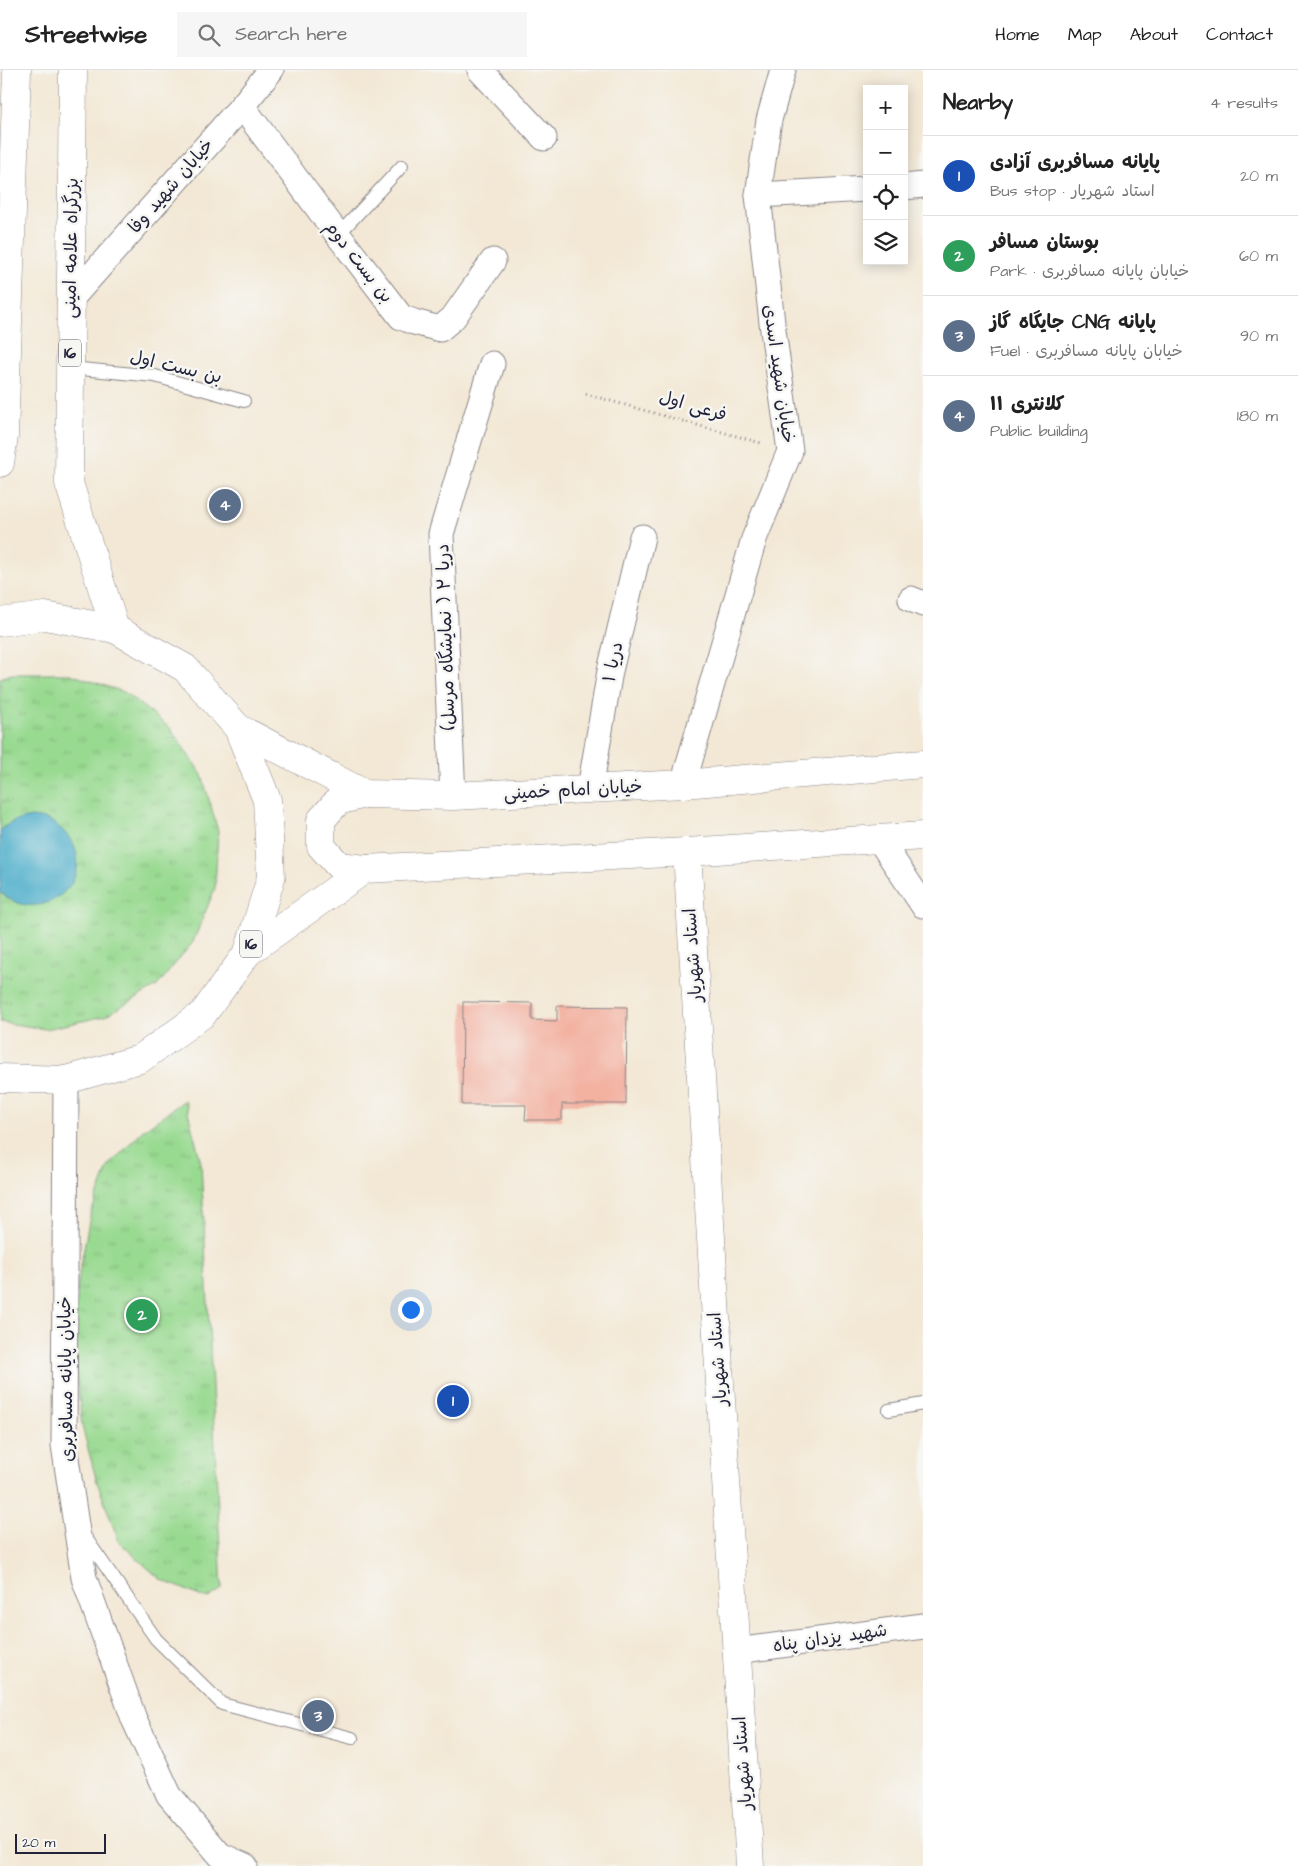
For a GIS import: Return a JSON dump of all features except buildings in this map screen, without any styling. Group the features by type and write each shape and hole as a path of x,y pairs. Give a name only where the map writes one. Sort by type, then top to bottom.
{"main road":[{"path":"0,463 4,436 4,297 17,70"},
{"name":"بزرگراه علامه امینی","path":"73,70 69,483 115,629"},
{"name":"16","path":"0,622 46,616 115,629 185,668 238,728 267,800 271,878 248,952 203,1014 140,1059 66,1080 0,1078"},
{"name":"خیابان امام خمینی","path":"238,728 366,794 452,796 684,784 923,764"},
{"path":"366,794 338,801 321,820 321,846 339,866 365,869 687,852 923,836"},
{"name":"استاد شهریار","path":"687,852 750,1866"},
{"path":"248,952 365,869"}],"street":[{"name":"خیابان شهید وفا","path":"70,300 242,106 270,70"},
{"path":"480,70 544,138"},
{"name":"خیابان شهید اسدی","path":"684,784 754,540 790,451 772,323 758,195 769,120 783,70"},
{"name":"بن بست دوم","path":"242,106 401,317 440,329 452,318 493,262"},
{"path":"908,187 923,186"},
{"path":"758,195 863,189"},
{"name":"دریا ۲ ( نمایشگاه مرسل)","path":"452,796 441,534 492,364"},
{"name":"دریا ۱","path":"590,789 610,671 642,537"},
{"path":"879,839 923,905"},
{"name":"خیابان پایانه مسافربری","path":"66,1080 64,1445 84,1578 134,1719 169,1795 220,1855 245,1866"},
{"name":"شهید یزدان پناه","path":"736,1651 923,1626"}],"lane":[{"path":"338,235 402,166"},
{"name":"بن بست اول","path":"70,368 155,376 244,401"},
{"path":"889,1410 923,1404"},
{"path":"76,1524 156,1639 222,1704 352,1738"}],"path":[{"name":"فرعی اول","path":"586,394 790,451"}],"green space":[{"path":"12,674 70,674 124,692 170,728 202,775 218,831 215,888 193,942 157,986 105,1016 46,1029 0,1022 0,892 8,899 72,883 77,868 76,853 5,826 0,831 0,678"},
{"path":"185,1100 201,1163 222,1589 207,1599 160,1579 119,1542 97,1482 82,1426 74,1351 78,1280 90,1216 108,1167 141,1132"}],"water":[{"path":"32,817 48,820 66,834 76,850 77,866 72,881 63,893 49,902 33,905 16,902 0,892 0,831 14,821"}],"place":[{"name":"کلانتری ۱۱","path":"225,505"},
{"name":"بوستان مسافر","path":"142,1315"},
{"name":"پایانه مسافربری آزادی","path":"453,1401"},
{"name":"جایگاه گاز CNG پایانه","path":"318,1716"}]}
